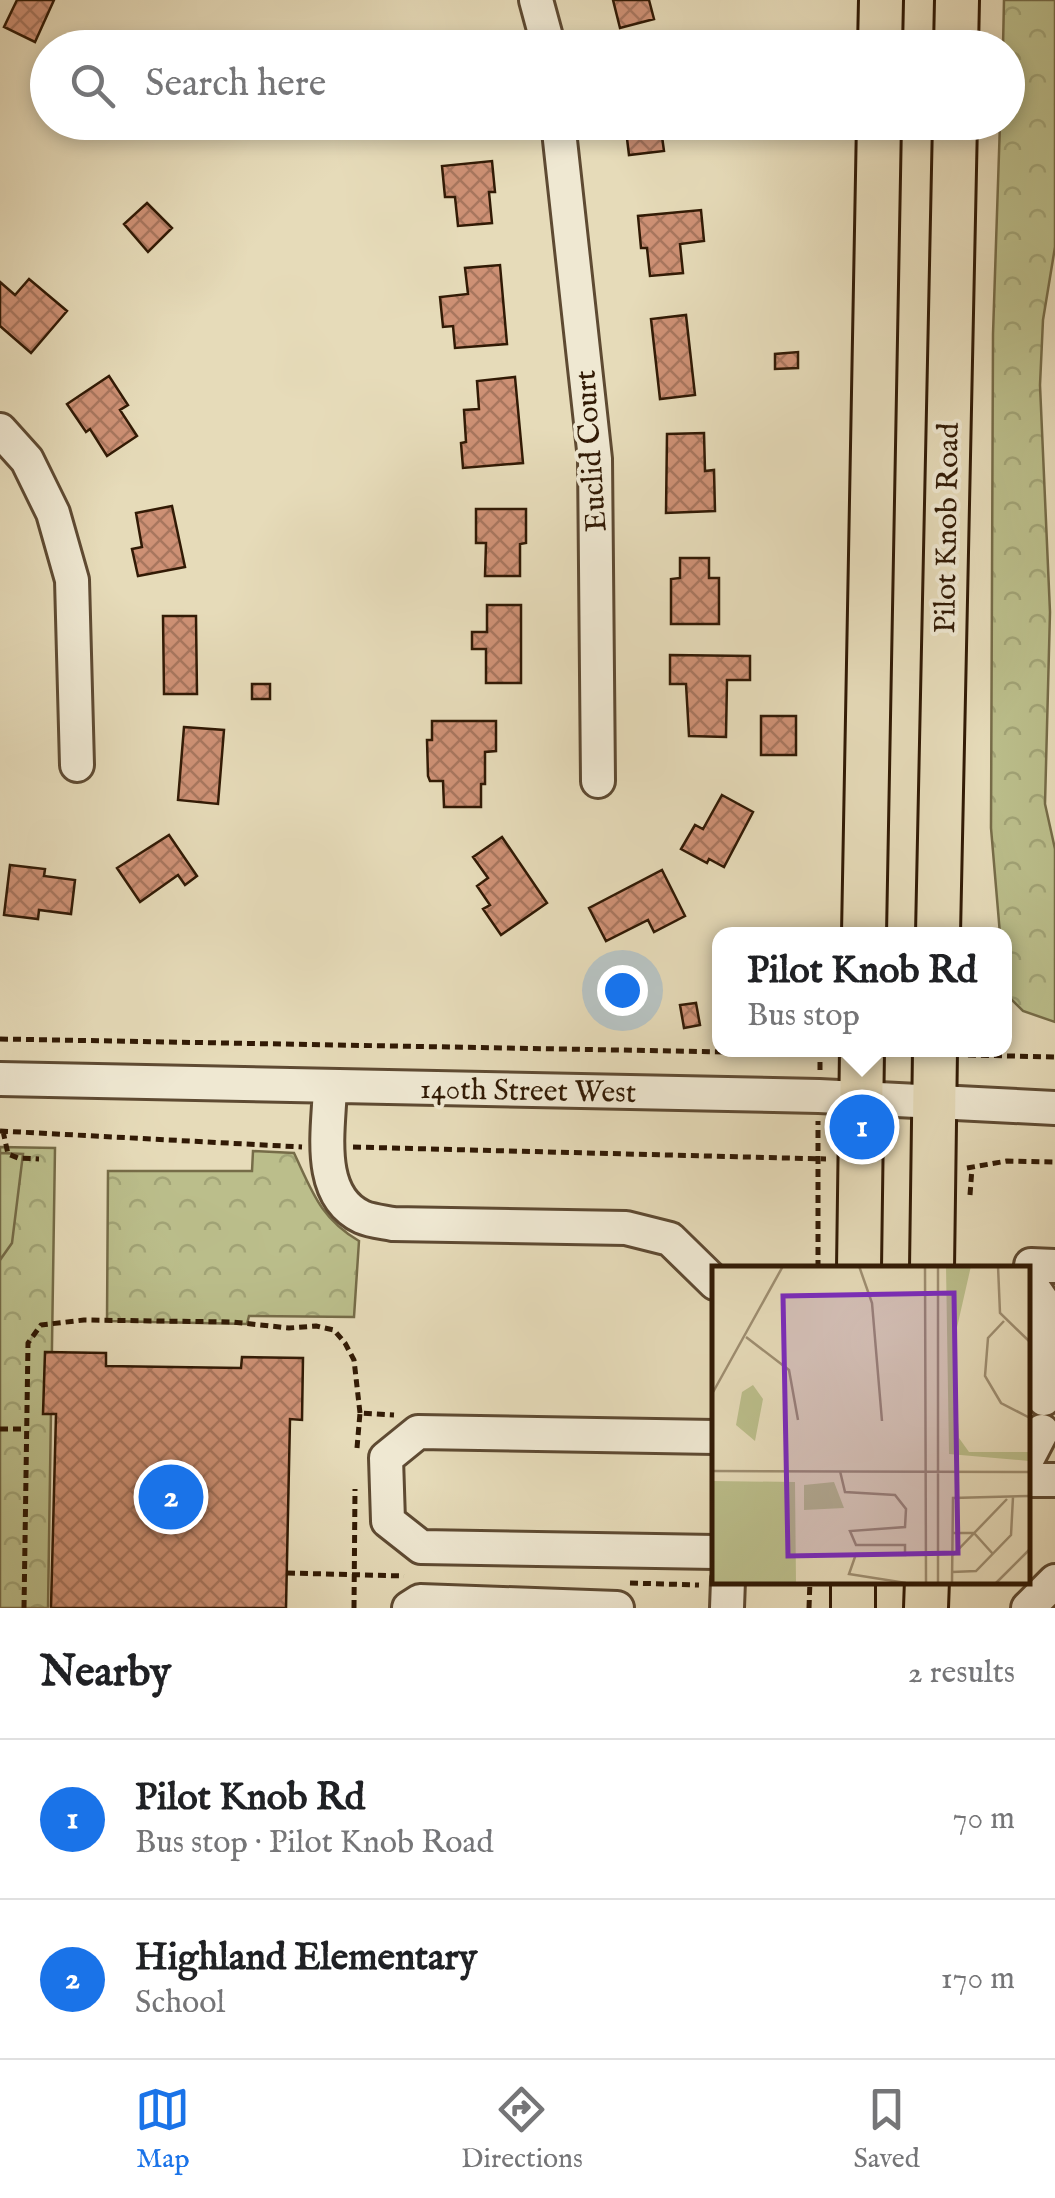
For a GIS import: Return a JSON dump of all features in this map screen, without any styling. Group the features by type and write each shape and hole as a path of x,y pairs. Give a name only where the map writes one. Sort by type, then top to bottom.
{"main road":[{"path":"880,30 881,0"},
{"path":"957,30 958,0"},
{"path":"864,927 879,140"},
{"name":"Pilot Knob Road","path":"938,927 955,140"},
{"path":"859,1266 862,1057"},
{"path":"932,1266 936,1057"},
{"path":"853,1608 854,1583"}],"street":[{"path":"536,0 545,30"},
{"name":"Euclid Court","path":"560,140 595,458 598,780"},
{"path":"0,430 26,460 44,495 72,580 78,765"},
{"name":"140th Street West","path":"0,1080 861,1099 1055,1108"},
{"path":"330,1086 331,1184 344,1205 364,1218 393,1224 626,1228 670,1238 712,1280"},
{"path":"1030,1339 1038,1271"},
{"path":"1038,1271 1043,1302 1038,1429"},
{"path":"712,1437 418,1432 386,1458 388,1521 421,1546 712,1552"},
{"path":"1028,1608 1055,1581"},
{"path":"727,1608 728,1583"},
{"path":"1016,1608 1018,1583"},
{"path":"409,1608 420,1602 618,1608"}],"path":[{"path":"0,1039 712,1053"},
{"path":"1012,1056 1055,1057"},
{"path":"39,1160 8,1154 2,1131 328,1146 817,1158 818,1266"},
{"path":"972,1168 1007,1161 1055,1162"},
{"path":"24,1608 28,1343 41,1325 54,1321 234,1322 334,1330 354,1360 360,1413"},
{"path":"0,1429 26,1429"}],"green space":[{"path":"1004,0 1055,0 1055,247 1043,320 1040,385 1050,612 1045,804 1055,849 1055,1022 1023,1011 1012,1000 1012,927 999,927 991,828 993,334 999,140 1025,140 1025,30 1003,30"},
{"path":"0,1147 55,1148 48,1608 0,1608"},
{"path":"253,1151 294,1153 326,1213 359,1241 354,1317 249,1316 247,1324 107,1321 108,1171 252,1171"},
{"path":"0,1153 23,1154 12,1243 0,1260"}],"building":[{"path":"17,0 54,0 40,30 30,30 30,40 4,27"},
{"path":"613,0 649,0 654,19 620,28"},
{"path":"627,140 662,140 664,151 629,155"},
{"path":"492,161 492,223 458,226 455,197 445,197 442,166"},
{"path":"147,203 172,228 148,252 124,224"},
{"path":"701,210 704,241 680,244 683,273 650,276 647,248 641,248 638,216"},
{"path":"500,265 507,344 455,348 453,326 443,327 440,297 468,294 465,268"},
{"path":"29,279 67,311 31,353 0,326 0,282 15,295"},
{"path":"686,315 695,395 660,399 651,319"},
{"path":"798,352 798,368 775,369 775,354"},
{"path":"109,376 128,405 120,410 137,436 107,456 67,404"},
{"path":"515,377 523,463 463,468 464,410 479,409 477,381"},
{"path":"704,433 705,471 714,470 715,511 666,513 667,434"},
{"path":"172,506 185,567 138,576 132,549 142,547 136,513"},
{"path":"476,509 526,509 526,543 520,544 520,576 485,576 486,543 476,543"},
{"path":"680,558 709,558 709,578 719,578 719,624 671,624 671,579 680,578"},
{"path":"487,605 521,605 521,683 486,683 486,649 472,649 472,632 487,632"},
{"path":"163,616 196,616 197,694 164,694"},
{"path":"670,655 750,656 750,680 727,680 726,737 689,736 686,684 670,684"},
{"path":"252,684 270,684 270,699 252,699"},
{"path":"761,716 796,716 796,755 761,755"},
{"path":"432,721 496,721 496,751 485,752 481,807 444,807 443,781 430,781 428,776 427,740 432,740"},
{"path":"184,727 224,730 218,804 178,800"},
{"path":"722,795 753,812 724,867 681,849 695,825 703,829"},
{"path":"169,835 197,876 185,885 178,875 140,902 117,868"},
{"path":"502,837 547,903 501,935 483,909 490,905 477,886 488,878 473,857"},
{"path":"10,865 45,869 44,876 75,880 71,914 39,910 38,919 4,915"},
{"path":"662,870 685,916 654,932 648,920 606,941 589,908"},
{"path":"696,1003 700,1025 684,1028 680,1005"},
{"path":"45,1352 106,1353 106,1366 241,1368 242,1357 303,1358 302,1420 290,1419 286,1608 51,1608 56,1414 43,1414"}],"place":[{"name":"Pilot Knob Rd","path":"862,1127"},
{"name":"Highland Elementary","path":"171,1497"}]}
